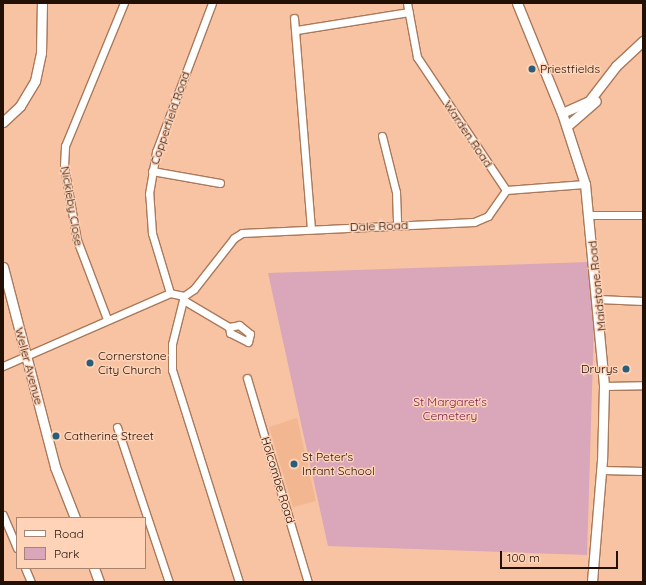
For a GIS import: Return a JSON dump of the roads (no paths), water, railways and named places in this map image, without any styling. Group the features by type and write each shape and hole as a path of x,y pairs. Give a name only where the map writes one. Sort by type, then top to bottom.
{"main road":[{"path":"3,122 20,106 34,81 41,53 42,3"},
{"name":"Maidstone Road","path":"517,3 562,113 585,184 598,299 604,386 602,470 592,582"},
{"path":"566,126 592,106 599,91 616,66 643,41"},
{"path":"562,113 585,104 599,91"},
{"name":"Weller Avenue","path":"3,267 55,464 75,517"},
{"path":"94,569 99,582"}],"street":[{"name":"Nickleby Close","path":"107,319 77,240 64,166 65,146 124,3"},
{"name":"Copperfield Road","path":"170,293 152,233 152,171 212,3"},
{"name":"Warden Road","path":"408,3 417,57 506,190"},
{"path":"297,30 409,12"},
{"path":"294,18 297,30 311,229"},
{"path":"382,136 396,192 397,226"},
{"path":"152,171 220,183"},
{"path":"506,190 585,184"},
{"name":"Dale Road","path":"184,299 238,235 311,229 477,222 490,215 506,190"},
{"path":"589,215 643,215"},
{"path":"3,366 107,319 170,293 184,299 229,327"},
{"path":"184,299 172,344 174,381 239,582"},
{"path":"598,299 643,301"},
{"name":"Holcombe Road","path":"247,378 308,582"},
{"path":"604,386 643,385"},
{"path":"117,427 169,582"},
{"path":"602,470 643,471"},
{"path":"3,515 16,546"},
{"path":"25,569 31,582"}],"place":[{"name":"Priestfields","path":"532,69"},
{"name":"Cornerstone City Church","path":"90,363"},
{"name":"Drurys","path":"626,369"},
{"name":"Catherine Street","path":"56,436"},
{"name":"St Peter's Infant School","path":"294,464"}],"park label":[{"name":"St Margaret's Cemetery","path":"450,409"}]}
